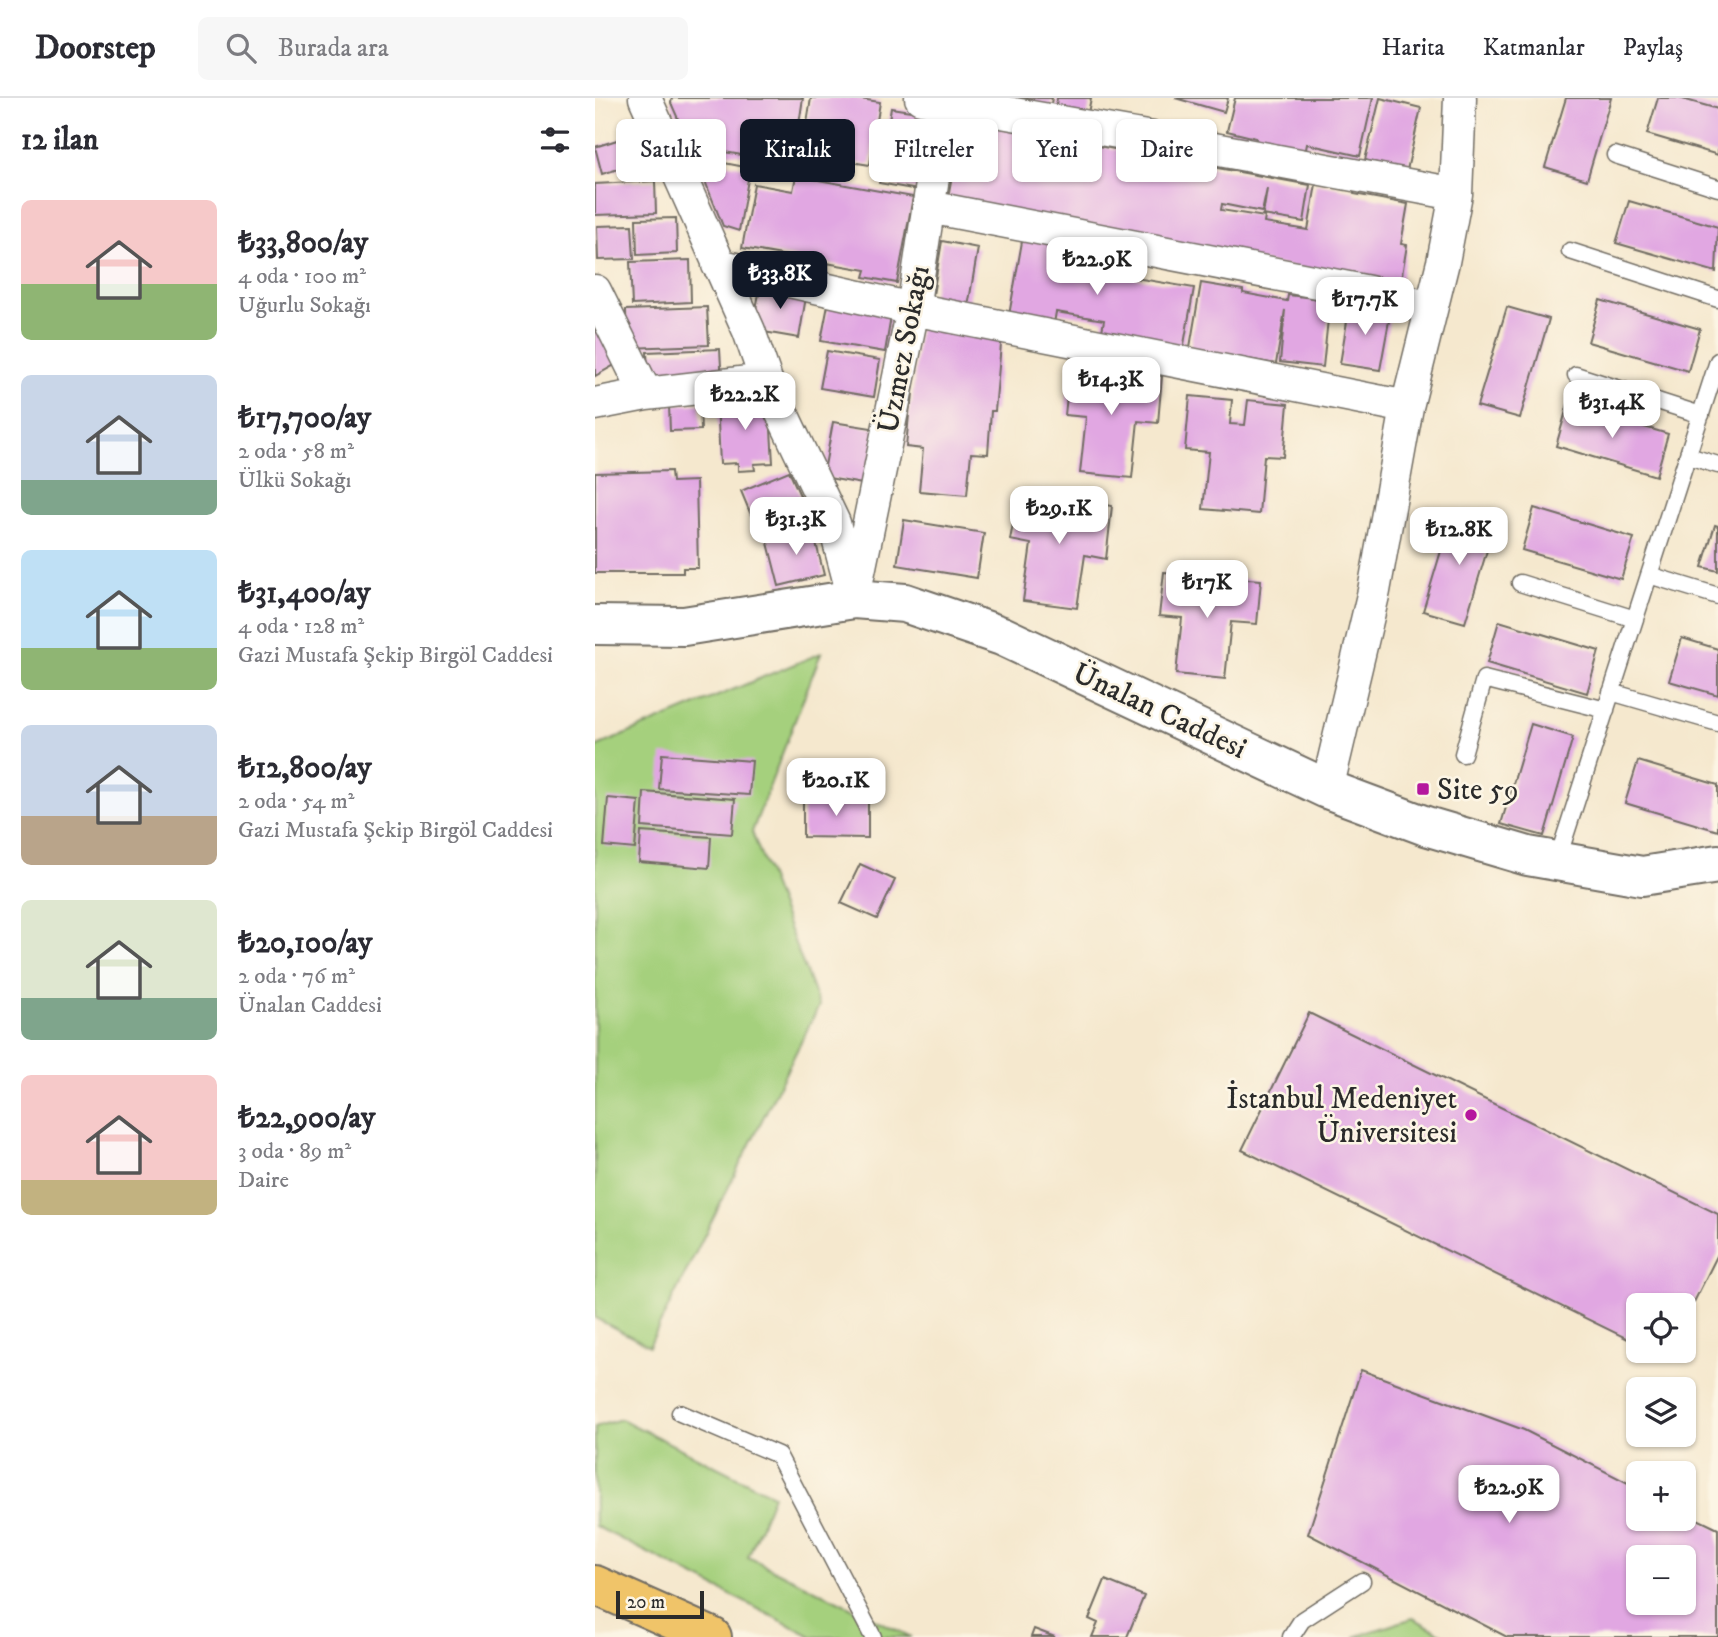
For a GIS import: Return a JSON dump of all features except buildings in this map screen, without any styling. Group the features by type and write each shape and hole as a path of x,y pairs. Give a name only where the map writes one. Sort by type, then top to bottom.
{"highway":[{"path":"595,1585 714,1637"}],"street":[{"path":"645,98 749,331 767,380 834,523 854,600"},
{"path":"1327,789 1374,591 1407,407 1443,262 1456,194 1460,98"},
{"path":"937,99 1456,194"},
{"name":"Üzmez Sokağı","path":"854,600 913,309 929,207 937,99"},
{"path":"929,207 1369,292 1430,308"},
{"path":"718,265 913,309 1407,407"},
{"path":"595,291 646,394"},
{"path":"595,404 646,394 767,380"},
{"name":"Ünalan Caddesi","path":"595,625 684,626 854,600 905,603 1002,636 1327,789 1426,826 1528,856 1642,876 1718,864"},
{"path":"595,1576 714,1637"}],"lane":[{"path":"1615,155 1718,188"},
{"path":"1570,251 1718,299"},
{"path":"1557,861 1718,361"},
{"path":"1576,375 1701,415"},
{"path":"1688,456 1718,465"},
{"path":"1649,575 1718,596"},
{"path":"1520,583 1635,619"},
{"path":"1463,754 1484,679 1606,710"},
{"path":"1611,692 1718,723"},
{"path":"680,1413 778,1455 873,1637"},
{"path":"1291,1637 1302,1620 1362,1581"}],"green space":[{"path":"821,653 752,832 819,1006 649,1346 595,1318 595,747"},
{"path":"621,1419 773,1495 748,1557 911,1637 813,1637 595,1526 595,1427"},
{"path":"1413,1618 1448,1637 1354,1637"}],"place":[{"name":"Site 59","path":"1423,789"},
{"name":"İstanbul Medeniyet Üniversitesi","path":"1471,1115"}]}
